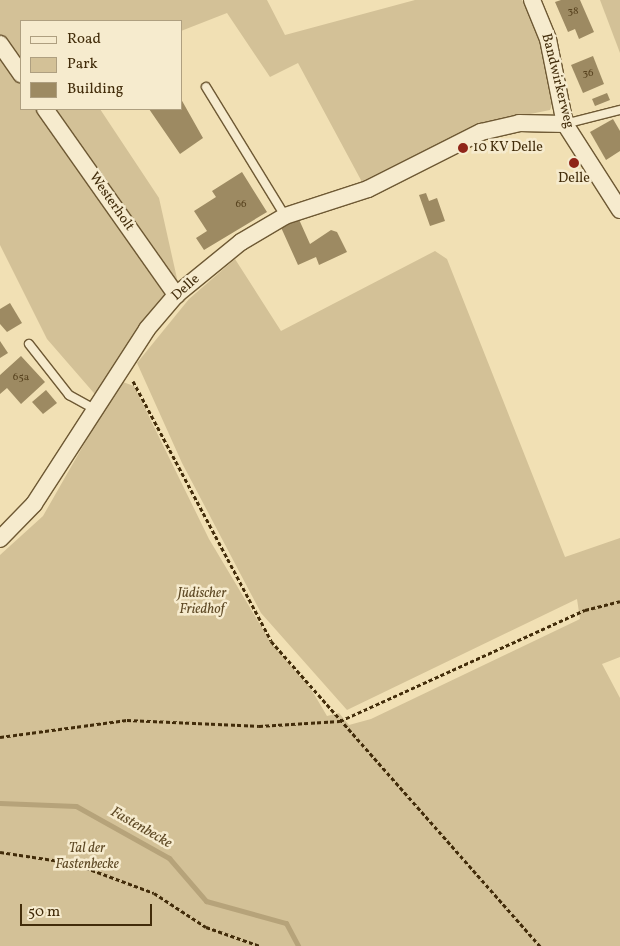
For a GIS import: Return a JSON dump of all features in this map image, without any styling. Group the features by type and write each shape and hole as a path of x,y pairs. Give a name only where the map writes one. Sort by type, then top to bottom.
{"street":[{"name":"Bandwirkerweg","path":"532,0 548,39 565,124 620,210"},
{"path":"0,44 20,73"},
{"name":"Westerholt","path":"47,110 176,295"},
{"name":"Delle","path":"0,539 34,504 122,364 176,295 240,242 285,216 368,189 480,132 519,123 565,124"}],"lane":[{"path":"206,87 285,216"},
{"path":"565,124 620,110"},
{"path":"29,344 69,395 94,409"}],"path":[{"path":"122,364 145,399 271,641 540,946"},
{"path":"0,737 127,720 259,726 340,721 585,610 620,601"},
{"path":"0,852 73,863 154,893 206,926 260,946"}],"green space":[{"path":"0,0 267,0 285,35 415,0 522,0 539,30 553,102 550,110 490,122 362,182 298,63 270,77 227,13 182,31 182,20 20,20 20,110 101,110 159,198 178,283 176,293 100,400 47,339 0,245"},
{"path":"600,0 620,0 620,53"},
{"path":"435,251 447,259 565,557 620,538 620,657 602,664 620,698 620,946 0,946 0,555 43,516 120,381 134,386 209,539 271,643 311,689 327,716 339,713 349,725 371,719 580,619 577,599 347,710 261,613 182,463 137,363 189,299 235,259 281,331"}],"building":[{"path":"561,0 580,0 594,32 579,39 575,29 568,32 555,2"},
{"path":"593,56 604,84 583,93 571,65"},
{"path":"607,93 610,100 595,106 592,99"},
{"path":"182,101 203,138 180,154 150,110 182,110"},
{"path":"613,119 620,131 620,151 606,160 590,132"},
{"path":"242,172 267,212 204,250 196,238 207,231 194,211 216,197 212,191"},
{"path":"426,193 429,201 437,198 445,221 430,226 419,195"},
{"path":"297,215 310,244 331,230 337,232 347,252 319,265 316,257 298,265 279,223"},
{"path":"10,303 22,323 7,332 0,324 0,309"},
{"path":"0,341 8,353 0,358"},
{"path":"21,356 45,382 21,404 7,388 0,394 0,375"},
{"path":"46,390 57,403 43,414 32,402"}],"waterway":[{"name":"Fastenbecke","path":"0,803 76,806 169,858 206,901 286,923 298,946"}],"place":[{"name":"10 KV Delle","path":"463,148"},
{"name":"Delle","path":"574,163"}],"park label":[{"name":"Jüdischer Friedhof","path":"202,602"},
{"name":"Tal der Fastenbecke","path":"87,858"}]}
